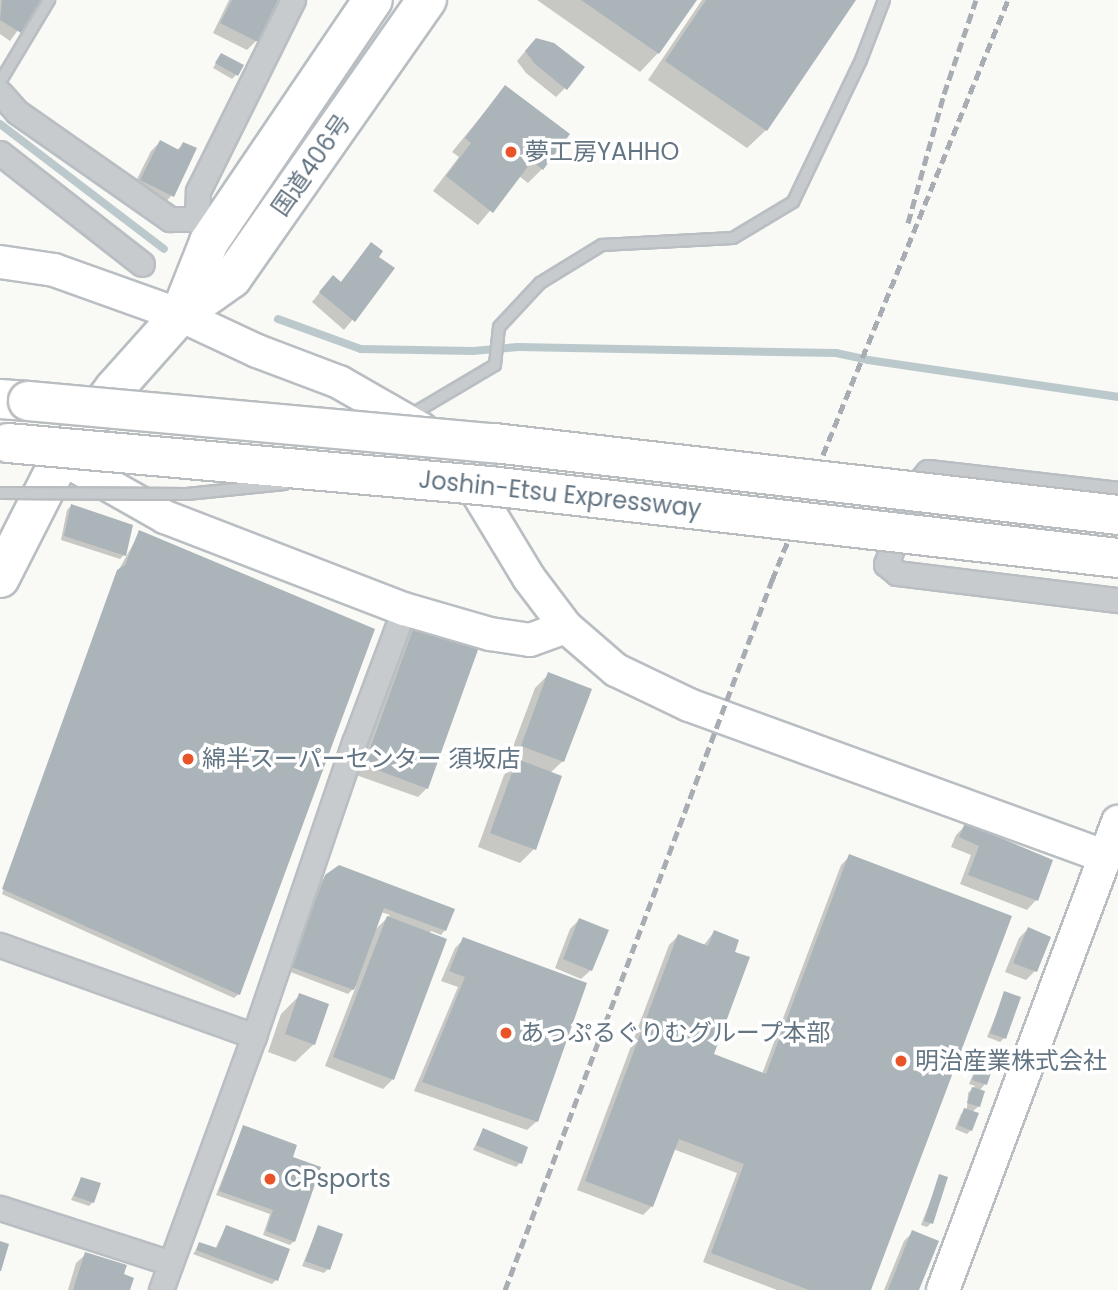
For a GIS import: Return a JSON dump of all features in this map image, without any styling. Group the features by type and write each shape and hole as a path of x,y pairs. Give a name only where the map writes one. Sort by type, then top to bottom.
{"highway":[{"name":"国道406号","path":"180,315 203,230 373,0"},
{"name":"国道406号","path":"0,578 61,458 114,389 180,315 232,278 428,0"},
{"name":"Joshin-Etsu Expressway","path":"14,400 494,443 1118,514"},
{"name":"Joshin-Etsu Expressway","path":"4,442 736,512 1118,558"}],"street":[{"path":"0,93 17,112 170,219 203,230 198,191 293,0"},
{"path":"0,153 142,264"},
{"path":"0,262 54,270 180,315 257,351 339,382 421,429 463,469 529,578 566,628 616,670 689,705 1112,859"},
{"path":"61,458 165,517 404,609 490,634 530,640 566,628"},
{"path":"1118,494 928,472 917,485 886,564 897,573 1118,600"},
{"path":"161,1290 254,1036 354,743 404,609"},
{"path":"943,1290 1112,859 1118,822"},
{"path":"0,946 254,1036"},
{"path":"0,1208 170,1263"}],"lane":[{"path":"0,82 48,0"},
{"path":"403,419 495,365 499,327 540,283 602,245 733,238 793,202 861,60 884,0"},
{"path":"305,482 370,475"},
{"path":"0,493 187,494 292,483"}],"building":[{"path":"2,0 42,0 21,33 0,20"},
{"path":"232,0 278,0 258,42 220,23"},
{"path":"581,0 697,0 659,54"},
{"path":"706,0 856,0 767,131 665,61"},
{"path":"536,38 554,43 585,67 567,90 535,64 525,51"},
{"path":"221,53 244,65 238,76 215,63"},
{"name":"夢工房YAHHO","path":"505,85 570,134 543,170 532,161 493,213 446,176 471,143 465,138"},
{"path":"160,140 179,150 183,142 197,148 174,197 140,180"},
{"path":"371,242 383,251 379,257 395,268 355,322 319,292 333,275 341,282"},
{"path":"71,504 133,525 126,556 64,536"},
{"name":"綿半スーパーセンター 須坂店","path":"139,530 375,629 240,995 2,889 117,570 125,565"},
{"path":"415,624 479,647 428,789 364,765"},
{"path":"548,672 592,689 564,762 521,746"},
{"path":"517,759 562,776 536,850 490,833"},
{"path":"965,823 1053,860 1038,901 968,875 979,846 959,837"},
{"path":"849,854 1012,916 871,1290 809,1290 711,1253 744,1164 679,1139 653,1207 585,1181 678,934 708,946 714,930 739,940 735,952 750,957 714,1054 766,1074"},
{"path":"339,865 455,909 446,931 384,908 354,990 291,967 325,875"},
{"path":"387,916 447,939 394,1080 333,1057"},
{"path":"579,918 609,930 592,971 563,959"},
{"path":"1028,927 1051,937 1037,972 1013,963"},
{"name":"あっぷるぐりむグループ本部","path":"463,937 587,983 538,1122 422,1082 465,977 449,971"},
{"path":"1004,991 1021,997 1006,1039 990,1033"},
{"path":"299,993 329,1004 315,1045 285,1034"},
{"path":"982,1052 996,1057 987,1085 972,1080"},
{"path":"972,1087 985,1091 980,1107 967,1103"},
{"path":"964,1108 979,1113 972,1131 958,1125"},
{"name":"CPsports","path":"243,1125 297,1145 293,1157 321,1167 295,1242 266,1231 273,1210 219,1191"},
{"path":"483,1128 528,1147 522,1164 476,1145"},
{"path":"939,1174 948,1177 933,1224 924,1221"},
{"path":"81,1177 101,1183 94,1203 74,1196"},
{"path":"226,1225 290,1249 278,1281 196,1250 199,1242 217,1248"},
{"path":"318,1225 343,1234 330,1270 305,1261"},
{"path":"912,1230 939,1241 919,1290 888,1290"},
{"path":"0,1241 9,1244 1,1271 0,1271"},
{"path":"85,1252 127,1265 124,1274 134,1278 130,1290 73,1290"}],"waterway":[{"path":"0,124 164,249"},
{"path":"278,319 361,349 473,351 518,347 836,353 1118,397"}],"railway":[{"path":"908,223 944,94 976,0"},
{"path":"505,1290 772,580 1008,0"}],"place":[{"name":"夢工房YAHHO","path":"511,152"},
{"name":"綿半スーパーセンター 須坂店","path":"188,759"},
{"name":"あっぷるぐりむグループ本部","path":"506,1033"},
{"name":"明治産業株式会社","path":"901,1061"},
{"name":"CPsports","path":"270,1179"}]}
